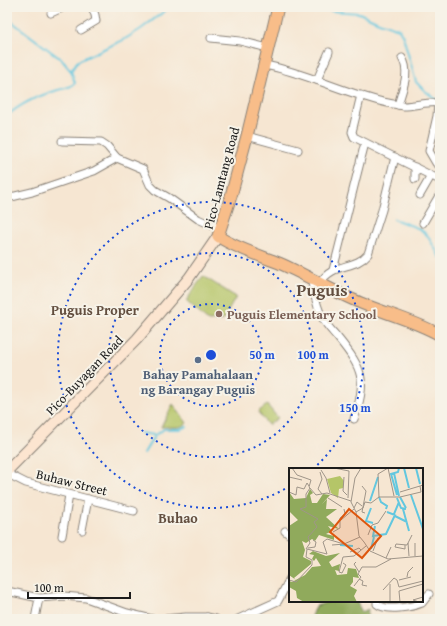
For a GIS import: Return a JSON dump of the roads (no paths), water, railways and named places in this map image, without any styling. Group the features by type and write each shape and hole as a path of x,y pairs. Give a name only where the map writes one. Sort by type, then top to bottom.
{"main road":[{"name":"Pico-Lamtang Road","path":"278,7 247,136 231,196 219,232 228,242 283,265 362,304 404,319 440,335"},
{"name":"Pico-Buyagan Road","path":"9,473 137,339 189,278 208,252 219,232"}],"street":[{"path":"51,13 64,7"},
{"path":"82,30 96,21 92,7"},
{"path":"211,38 240,41 268,48"},
{"path":"317,80 329,52"},
{"path":"398,105 407,73 407,65 402,58"},
{"path":"265,65 281,68 361,95 398,105 404,106 433,102 439,103 429,151 436,163 440,166"},
{"path":"361,95 352,132 354,136 365,143 440,180"},
{"path":"247,136 298,150"},
{"path":"62,141 101,142 117,158 142,169 150,185 155,190 219,232"},
{"path":"333,270 343,233 350,197 365,143"},
{"path":"354,419 361,394 361,374 351,354 321,317 314,295 316,281 333,270 345,267 367,256 380,218 395,157"},
{"path":"7,198 32,192 94,171 117,158"},
{"path":"415,167 415,178"},
{"path":"420,195 431,176"},
{"path":"423,223 440,194"},
{"name":"Buhaw Street","path":"9,473 26,483 134,511"},
{"path":"62,536 69,495"},
{"path":"82,530 88,499"},
{"path":"238,619 278,601 289,580"},
{"path":"7,591 39,598 64,596 86,598 127,613 152,619"},
{"path":"423,602 429,594"},
{"path":"35,619 39,598"},
{"path":"377,602 380,606 392,609 423,602"},
{"path":"164,619 186,617 216,619"}],"waterway":[{"path":"71,71 80,60 125,39 170,7"},
{"path":"315,7 332,11 359,13 399,29 403,36 416,82 437,100"},
{"path":"7,18 62,60 71,71 75,83 68,87 36,98 7,116"},
{"path":"394,219 420,229 427,235 440,257"},
{"path":"140,433 155,435 164,429 180,429 187,426"},
{"path":"144,453 155,435"}],"place":[{"name":"Puguis Elementary School","path":"219,314"},
{"name":"Bahay Pamahalaan ng Barangay Puguis","path":"198,360"}],"district":[{"name":"Puguis","path":"322,290"},
{"name":"Puguis Proper","path":"95,310"},
{"name":"Buhao","path":"178,518"}]}
